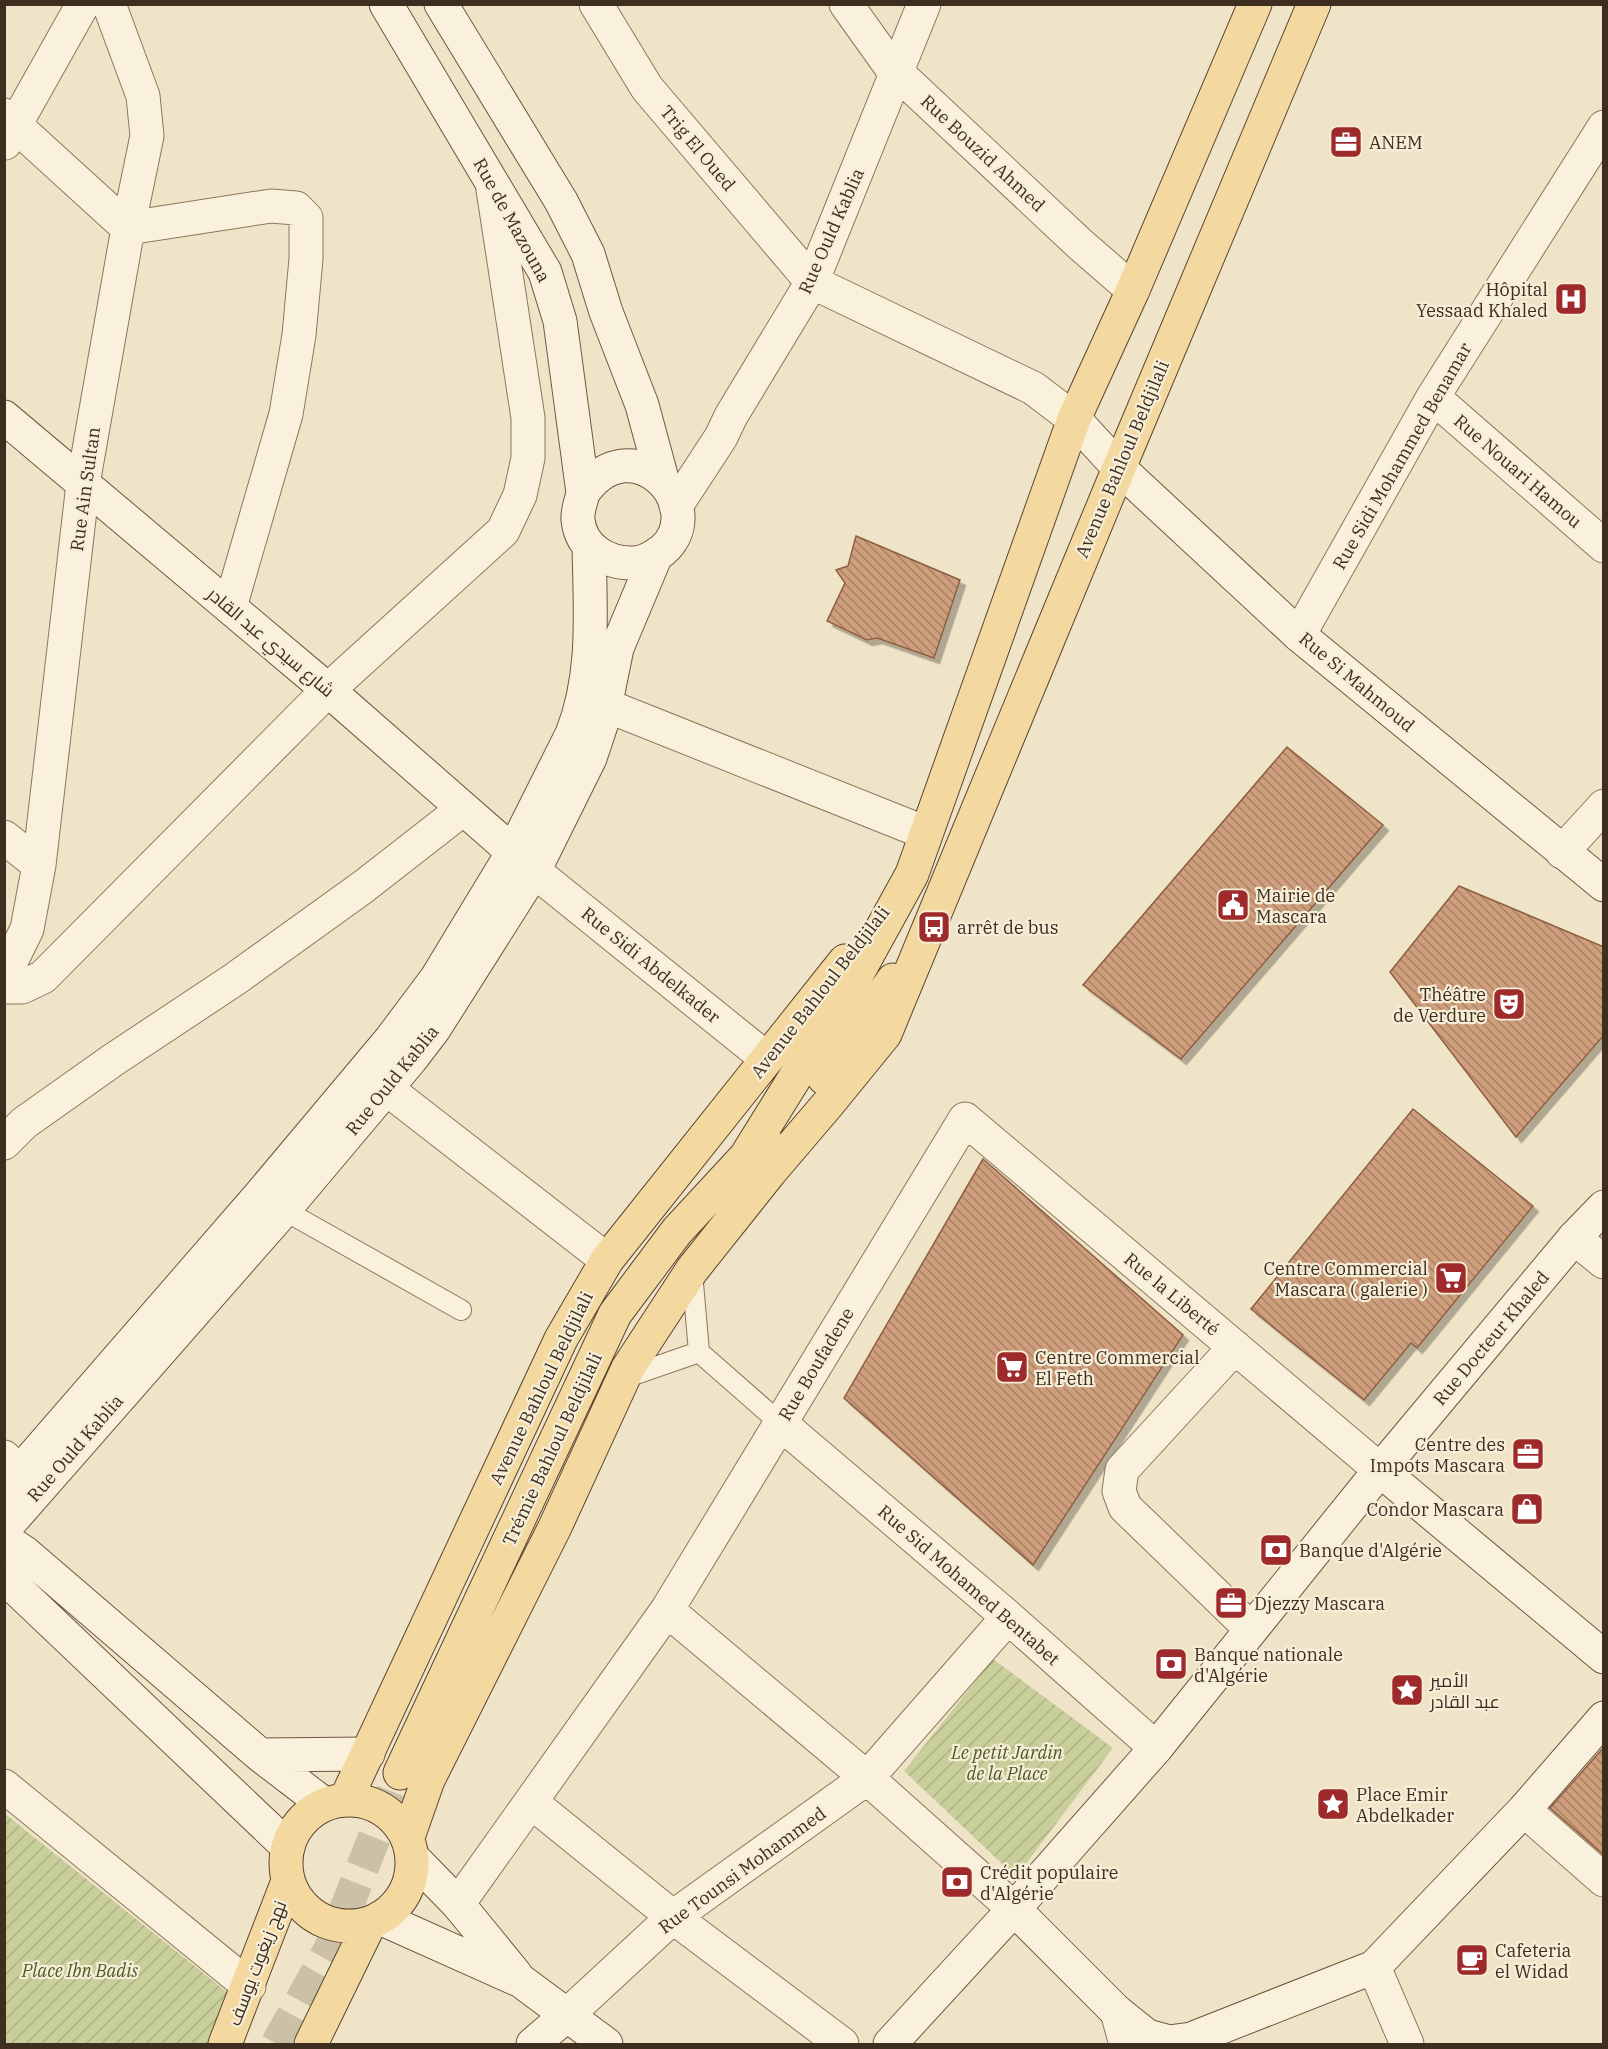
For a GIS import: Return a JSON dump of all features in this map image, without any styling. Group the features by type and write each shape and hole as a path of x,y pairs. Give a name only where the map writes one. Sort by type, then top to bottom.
{"main road":[{"name":"Avenue Bahloul Beldjilali","path":"748,1153 851,987 912,874 1074,419 1133,290 1255,4"},
{"name":"Avenue Bahloul Beldjilali","path":"410,1847 428,1779 555,1527 628,1368 692,1270 885,1034 1314,4"},
{"name":"Avenue Bahloul Beldjilali","path":"335,1802 368,1754 561,1339 607,1260 820,994 912,874"},
{"name":"Avenue Bahloul Beldjilali","path":"748,1153 823,1079 890,984 934,915"},
{"name":"Trémie Bahloul Beldjilali","path":"400,1773 615,1314 677,1231 748,1153"},
{"path":"335,1802 365,1802 383,1809 398,1821 410,1847 412,1876 406,1893 395,1907 375,1920 350,1926 329,1923 311,1914 297,1899 288,1881 285,1864 293,1833 312,1812 335,1802"},
{"name":"نهج زيغوت يوسف","path":"225,2044 288,1881"},
{"path":"311,2044 375,1920"}],"street":[{"path":"83,4 7,122 128,228 271,206 296,208 306,218 306,259 299,335 286,414 230,607"},
{"name":"Rue Ain Sultan","path":"4,976 27,929 39,865 83,484 128,228 147,136 143,96 109,4"},
{"name":"Rue de Mazouna","path":"386,4 545,272 557,311 583,493"},
{"path":"441,4 561,201 588,254 606,312 642,405 669,492 677,520 674,534 667,546 656,555 639,563 621,564 603,558 589,546 582,534 578,520 583,493 592,480 605,471 619,466 634,466 649,470 669,492"},
{"name":"Trig El Oued","path":"596,4 647,88 812,282"},
{"name":"Rue Bouzid Ahmed","path":"846,4 898,73 1081,245 1133,290"},
{"name":"Rue Ould Kablia","path":"669,492 722,437 731,417 812,282 924,4"},
{"name":"Rue Sidi Mohammed Benamar","path":"1299,634 1433,397 1604,127"},
{"path":"4,987 22,987 43,977 328,690 503,531 520,495 528,458 528,418 492,183"},
{"name":"Rue Si Mahmoud","path":"812,282 1033,388 1074,419 1119,468 1299,634 1604,885"},
{"name":"Rue Nouari Hamou","path":"1433,397 1604,546"},
{"name":"شارع سيدي عبد القادر","path":"4,417 328,690 524,861"},
{"name":"Rue Ould Kablia","path":"589,546 590,650 595,701"},
{"name":"Rue Ould Kablia","path":"10,1473 272,1203 387,1089 434,1029 524,861 572,734 595,701 656,555"},
{"path":"595,701 926,833"},
{"path":"1562,852 1604,806"},
{"path":"4,1143 24,1123 363,887 463,809"},
{"path":"4,837 39,865"},
{"name":"Rue Ould Kablia","path":"4,1529 272,1203 368,1069 524,861"},
{"name":"Rue Sidi Abdelkader","path":"524,861 767,1059"},
{"path":"387,1089 607,1260"},
{"name":"Rue la Liberté","path":"965,1119 1604,1657"},
{"name":"Rue Boufadene","path":"458,1904 667,1610 965,1119"},
{"name":"Rue Docteur Khaled","path":"890,2044 1014,1909 1156,1748 1380,1470 1574,1238 1604,1207"},
{"path":"1574,1238 1604,1262"},
{"path":"1235,1347 1122,1470 1119,1491 1125,1508 1251,1629"},
{"name":"Rue Sid Mohamed Bentabet","path":"780,1423 1008,1617 1156,1748"},
{"path":"4,1539 25,1553 260,1755 335,1802"},
{"path":"4,1577 288,1847"},
{"path":"667,1610 867,1778 1014,1909 1117,2012 1148,2036 1169,2042 1191,2039 1374,1967 1524,1810 1604,1718"},
{"name":"Rue Tounsi Mohammed","path":"533,2044 673,1917 867,1778 1008,1617"},
{"path":"260,1755 368,1754"},
{"path":"4,1786 249,1986"},
{"path":"531,1802 673,1917 842,2044"},
{"path":"1524,1810 1604,1880"},
{"path":"410,1847 521,1981"},
{"path":"375,1920 521,1981 606,2044"},
{"path":"1374,1967 1407,2044"},
{"path":"1117,2012 1126,2044"}],"lane":[{"path":"272,1203 461,1310"},
{"path":"692,1270 699,1352 780,1423"},
{"path":"624,1378 699,1352"}],"green space":[{"name":"Le petit Jardin de la Place","path":"993,1659 1113,1748 1016,1877 904,1771"},
{"name":"Place Ibn Badis","path":"4,1813 237,2000 218,2044 5,2044"}],"building":[{"path":"856,536 960,580 934,658 877,638 867,640 827,621 845,583 836,570 848,566"},
{"name":"Mairie de Mascara","path":"1287,747 1383,825 1181,1059 1083,985"},
{"name":"Théâtre de Verdure","path":"1459,886 1604,947 1604,1035 1516,1137 1390,972"},
{"path":"1413,1109 1533,1206 1417,1348 1411,1343 1364,1400 1251,1309"},
{"name":"Centre Commercial El Feth","path":"983,1159 1183,1335 1033,1565 844,1398"},
{"path":"1604,1747 1604,1855 1550,1808"}],"tunnel":[{"path":"277,2044 330,1949 400,1773"}],"place":[{"name":"ANEM","path":"1346,142"},
{"name":"Hôpital Yessaad Khaled","path":"1571,299"},
{"name":"Mairie de Mascara","path":"1233,905"},
{"name":"arrêt de bus","path":"934,927"},
{"name":"Théâtre de Verdure","path":"1509,1004"},
{"name":"Centre Commercial Mascara ( galerie )","path":"1451,1278"},
{"name":"Centre Commercial El Feth","path":"1012,1367"},
{"name":"Centre des Impots Mascara","path":"1528,1454"},
{"name":"Condor Mascara","path":"1527,1509"},
{"name":"Banque d'Algérie","path":"1276,1550"},
{"name":"Djezzy Mascara","path":"1231,1603"},
{"name":"Banque nationale d'Algérie","path":"1171,1664"},
{"name":"الأمير عبد القادر","path":"1407,1690"},
{"name":"Place Emir Abdelkader","path":"1333,1804"},
{"name":"Crédit populaire d'Algérie","path":"957,1882"},
{"name":"Cafeteria el Widad","path":"1472,1960"}]}
